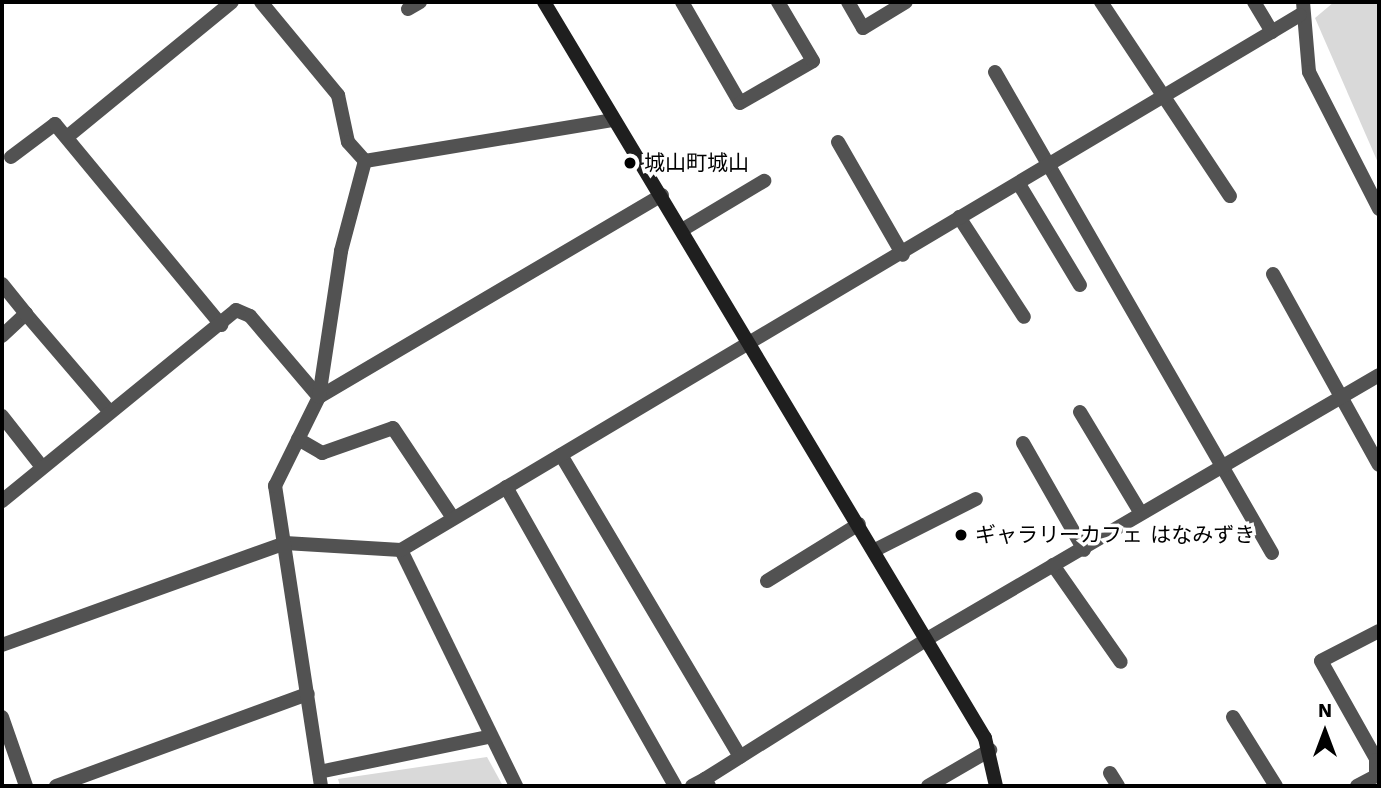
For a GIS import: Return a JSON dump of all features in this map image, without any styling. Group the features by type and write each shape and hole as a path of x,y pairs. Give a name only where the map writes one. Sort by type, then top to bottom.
{"street":[{"path":"67,137 232,2"},
{"path":"261,2 338,95 348,142 365,162"},
{"path":"544,2 927,639 990,750 996,786"},
{"path":"682,2 740,103 813,61 778,2"},
{"path":"849,2 863,28 906,2"},
{"path":"1101,2 1230,196"},
{"path":"1254,2 1272,32"},
{"path":"2,645 285,543 401,550 747,343 903,255 959,217 1272,32 1301,8"},
{"path":"1301,8 1309,72 1379,209"},
{"path":"995,72 1051,164 1272,553"},
{"path":"365,162 614,120"},
{"path":"11,157 55,124 221,325"},
{"path":"838,142 903,255"},
{"path":"365,162 341,251 319,397 275,485 320,779 488,737"},
{"path":"682,230 764,181"},
{"path":"1018,184 1080,285"},
{"path":"319,397 662,195"},
{"path":"959,217 1024,317"},
{"path":"1273,274 1379,465"},
{"path":"2,284 110,412"},
{"path":"2,501 221,325 236,310 250,316 319,397"},
{"path":"2,336 26,314"},
{"path":"702,784 740,757 927,639 1052,565 1084,550 1139,510 1379,375"},
{"path":"1080,412 1139,510"},
{"path":"2,416 42,467"},
{"path":"298,439 322,453 393,428 453,518"},
{"path":"1023,443 1084,550"},
{"path":"561,455 740,757"},
{"path":"506,487 675,786"},
{"path":"875,550 976,499"},
{"path":"767,581 859,524"},
{"path":"401,550 488,737 516,786"},
{"path":"1052,565 1121,662"},
{"path":"1357,786 1376,776 1378,760 1321,661 1379,631"},
{"path":"56,786 308,694"},
{"path":"2,717 26,786"},
{"path":"1233,717 1276,786"},
{"path":"928,786 990,750"},
{"path":"1110,773 1118,786"}],"shaded area":[{"path":"1334,2 1379,2 1379,165 1315,18"},
{"path":"487,757 503,786 340,786 338,779"}],"place":[{"name":"城山町城山","path":"630,163"},
{"name":"ギャラリーカフェ はなみずき","path":"961,535"}]}
